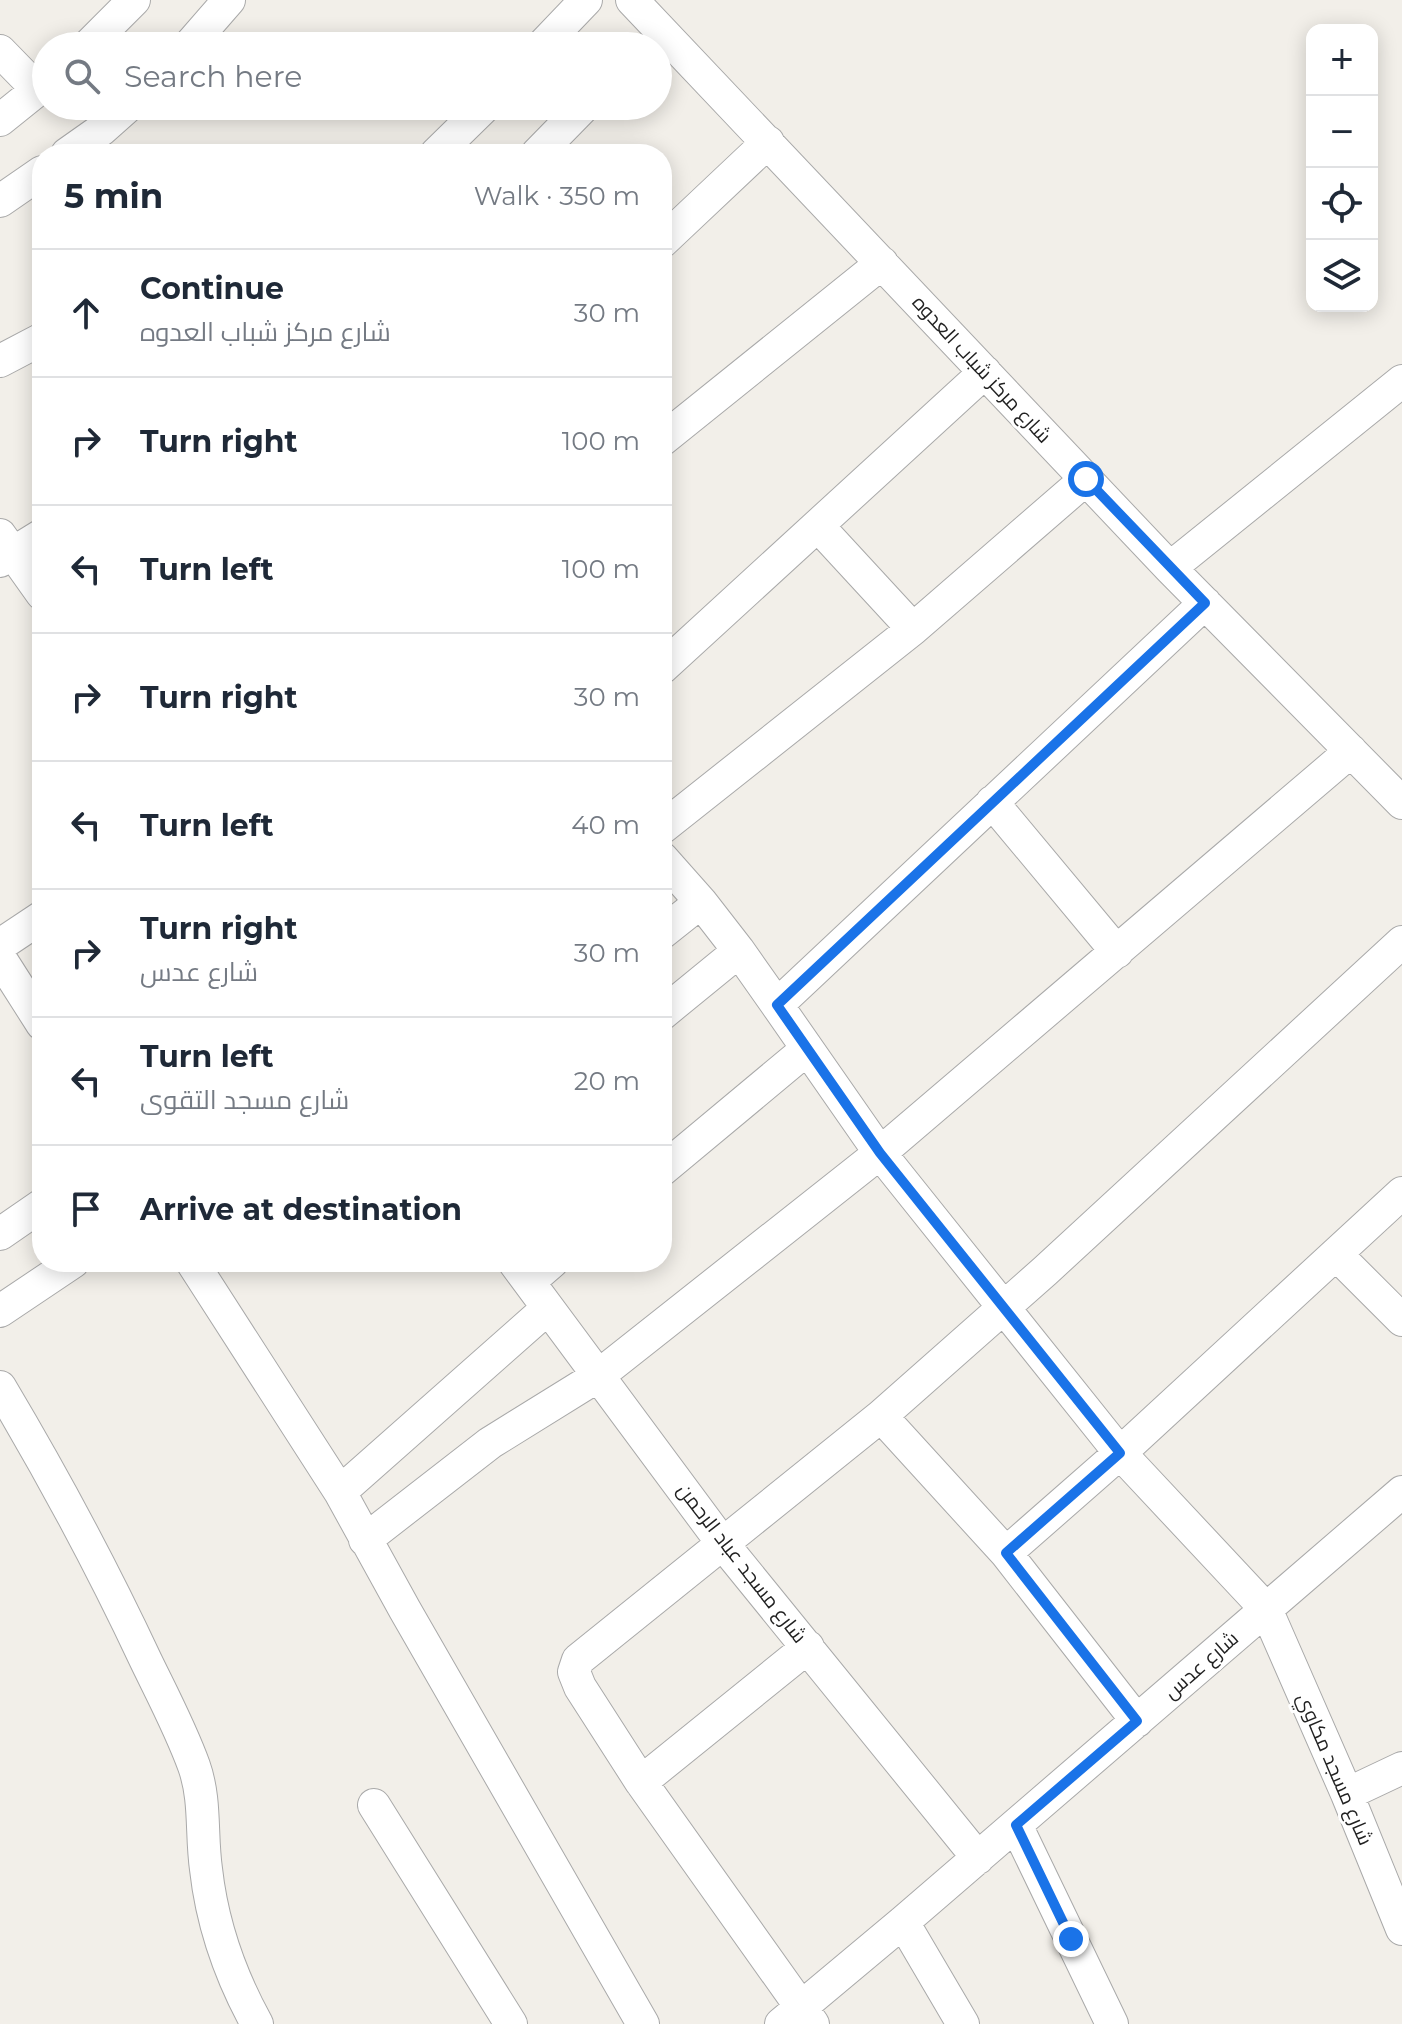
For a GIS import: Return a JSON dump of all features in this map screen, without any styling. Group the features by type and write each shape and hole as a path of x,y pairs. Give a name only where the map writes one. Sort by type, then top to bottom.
{"street":[{"path":"102,32 134,0"},
{"path":"201,32 229,0"},
{"path":"555,32 586,0"},
{"name":"شارع مركز شباب العدوه","path":"632,0 649,32"},
{"path":"0,51 32,78"},
{"name":"شارع مركز شباب العدوه","path":"672,56 768,142 1170,568 1402,803"},
{"path":"0,120 32,94"},
{"path":"84,144 112,120"},
{"path":"446,144 471,120"},
{"path":"547,144 570,120"},
{"path":"672,233 768,142"},
{"path":"0,201 32,179"},
{"path":"672,432 882,263"},
{"path":"0,361 32,344"},
{"path":"672,659 985,372"},
{"path":"1170,568 1402,381"},
{"path":"672,820 913,629 1086,479"},
{"path":"818,526 913,629"},
{"path":"32,539 4,549 32,582"},
{"path":"777,1005 1205,603"},
{"path":"365,1540 490,1443 598,1376 880,1153 1351,751"},
{"path":"992,802 1117,952"},
{"name":"شارع مسجد مكاوي","path":"672,869 739,951 880,1153 1120,1453 1266,1609 1402,1929"},
{"path":"672,925 701,902"},
{"path":"0,945 32,924"},
{"path":"799,2018 580,1687 575,1666 589,1650 881,1416 1005,1307 1402,942"},
{"path":"672,1006 739,951"},
{"path":"0,958 32,1008"},
{"path":"672,1162 806,1050"},
{"path":"1006,1553 1120,1453 1402,1193"},
{"path":"0,1234 32,1212"},
{"path":"1336,1254 1402,1320"},
{"path":"0,1311 58,1272"},
{"path":"198,1272 340,1492 643,2024"},
{"name":"شارع مسجد عباد الرحمن","path":"533,1272 548,1308 723,1544 978,1858"},
{"path":"340,1492 548,1308"},
{"path":"0,1387 61,1490 114,1591 195,1768 204,1818 206,1869 222,1944 240,1993 257,2024"},
{"path":"881,1416 1006,1553 1137,1721"},
{"name":"شارع عدس","path":"799,2018 903,1922 1402,1492"},
{"path":"641,1782 808,1647"},
{"path":"1347,1794 1402,1768"},
{"path":"374,1805 511,2024"},
{"path":"1016,1825 1112,2024"},
{"path":"903,1922 963,2024"}],"route":[{"path":"1071,1939 1016,1825 1137,1721 1006,1553 1120,1453 880,1153 777,1005 1205,603 1086,479"}]}
